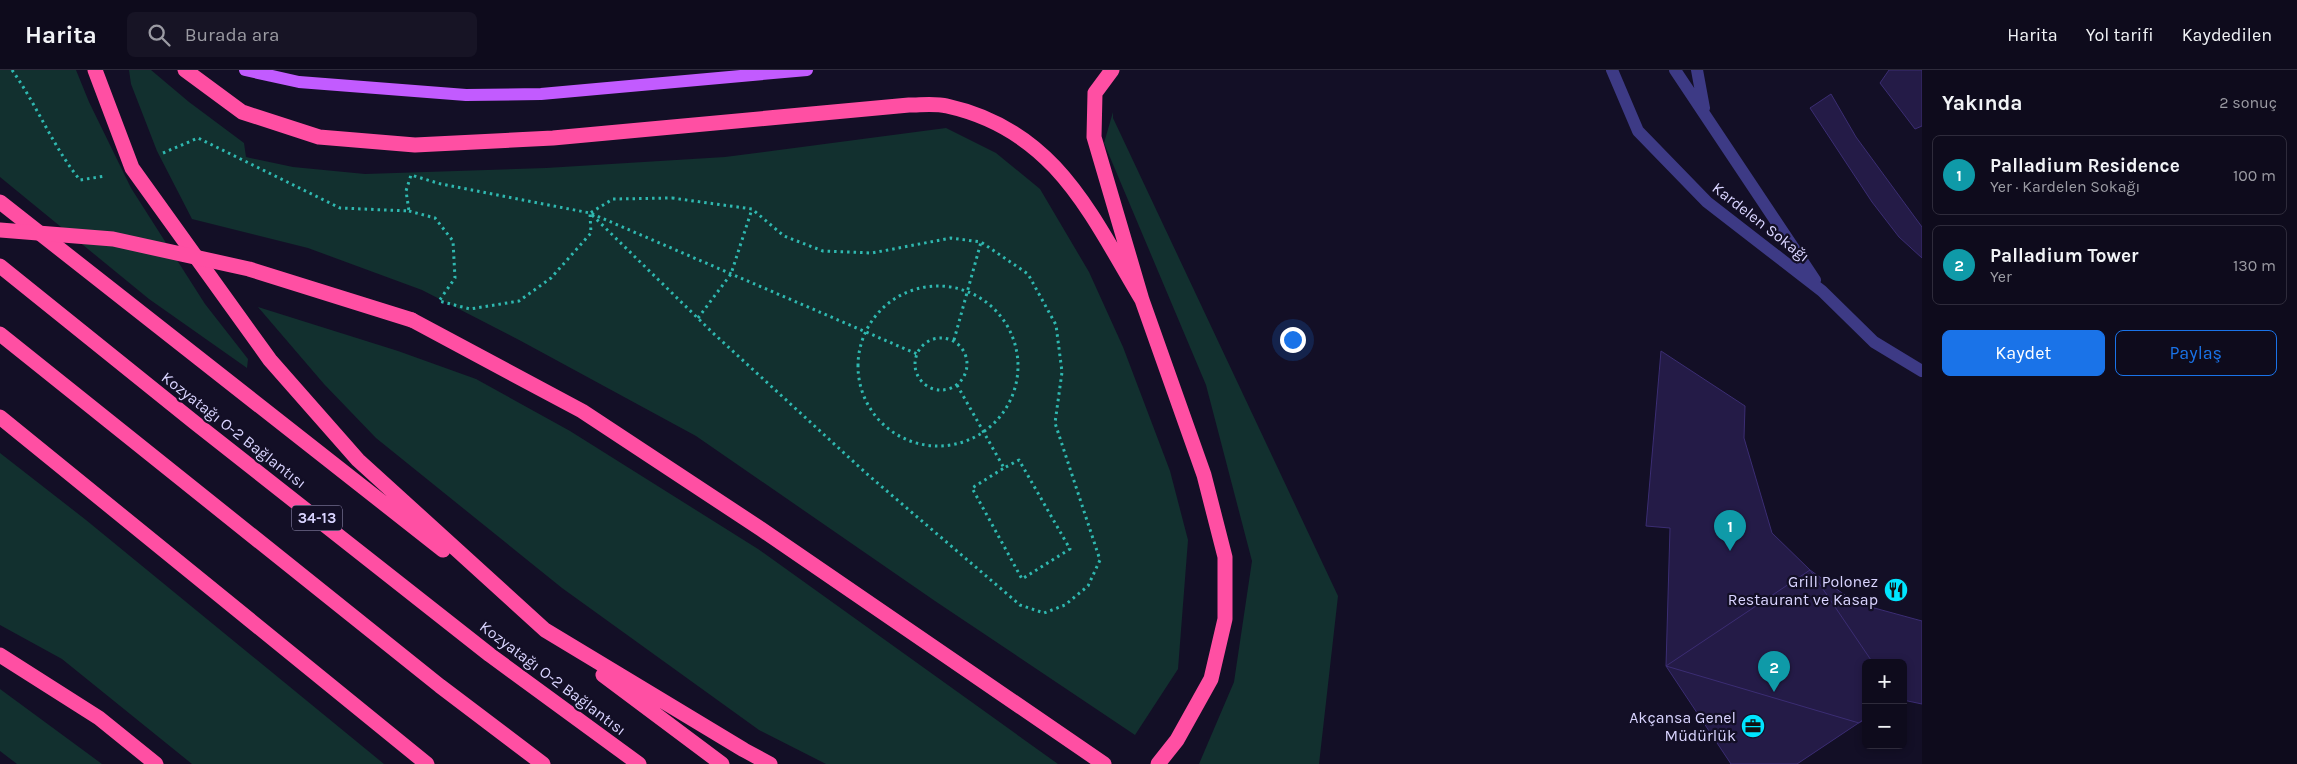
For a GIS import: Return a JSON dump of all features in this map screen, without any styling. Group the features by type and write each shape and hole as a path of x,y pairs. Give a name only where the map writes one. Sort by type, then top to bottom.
{"highway":[{"path":"95,70 132,168 270,360 358,460 545,630 770,764"},
{"path":"185,70 242,112 319,137 415,145 553,138 908,105 945,105 983,116 1022,137 1057,168 1082,200 1142,300"},
{"path":"1112,70 1095,93 1094,137 1142,300 1204,475 1225,557 1225,619 1211,679 1177,740 1158,764"},
{"path":"0,202 545,630 722,764"},
{"path":"0,230 113,239 249,269 412,320 582,411 761,529 1098,760"},
{"name":"Kozyatağı O-2 Bağlantısı","path":"0,266 186,416 490,654 639,764"},
{"path":"0,334 440,686 543,764"},
{"path":"0,417 427,764"},
{"path":"207,584 439,764"},
{"path":"0,655 99,718 156,764"}],"main road":[{"path":"245,70 298,82 466,95 541,94 807,70"}],"street":[{"name":"Kardelen Sokağı","path":"1612,70 1638,132 1707,202 1822,291 1874,342 1922,371"},
{"path":"1675,70 1822,291"},
{"path":"1697,70 1705,113"}],"path":[{"path":"12,70 32,98 67,165 80,180 105,176"},
{"path":"163,153 198,138 340,208 409,211 435,218 453,241 455,278 439,301 470,309 519,301 551,278 591,233 590,213"},
{"path":"409,211 406,191 411,175 441,184 590,213 917,354"},
{"path":"672,198 752,209 784,236 823,251 872,253 951,238 981,242 1028,274 1056,325 1062,372 1055,423 1100,560 1088,586 1065,605 1044,613 1020,605 867,474 698,318 590,213 613,199 672,198"},
{"path":"698,318 731,274 752,209"},
{"path":"954,340 981,242"},
{"path":"928,286 955,287 968,292 980,297 1000,315 1014,338 1019,365 1014,392 1002,415 984,433 960,444 933,447 908,442 885,428 868,408 858,383 857,357 864,331 880,309 902,293 928,286"},
{"path":"936,337 954,340 966,353 968,362 963,379 957,385 941,390 925,385 916,371 917,354 928,340 936,337"},
{"path":"957,385 1004,468"},
{"path":"1019,460 1070,550 1022,579 972,488 1004,468 1019,460"}],"green space":[{"path":"0,70 76,70 89,102 131,188 205,304 248,359 247,368 149,299 0,177"},
{"path":"129,70 151,70 189,102 244,143 246,157 293,167 365,174 546,168 725,157 946,128 996,153 1040,189 1089,272 1123,347 1170,471 1188,540 1178,669 1135,735 935,601 696,436 521,341 422,290 308,248 192,219 157,151 131,84"},
{"path":"1113,112 1113,118 1338,596 1319,764 1199,764 1234,682 1252,561 1206,385 1104,143"},
{"path":"258,307 398,351 476,379 570,431 758,549 1058,764 826,764 759,730 562,588 376,438 324,384"},
{"path":"0,453 86,520 384,764 192,764 62,659 0,625"},
{"path":"0,689 102,764 17,764 0,751"}],"building":[{"path":"1889,70 1922,70 1922,126 1915,129 1880,83"},
{"path":"1831,94 1856,137 1922,227 1922,258 1899,237 1872,202 1810,108"},
{"path":"1661,351 1745,406 1744,438 1772,533 1810,570 1856,603 1922,621 1922,704 1907,701 1907,659 1862,659 1862,721 1859,723 1666,666 1670,528 1646,526"},
{"path":"1810,570 1870,659 1862,659 1862,721 1797,764 1731,764 1666,666"}],"place":[{"name":"Palladium Residence","path":"1730,551"},
{"name":"Grill Polonez Restaurant ve Kasap","path":"1896,590"},
{"name":"Palladium Tower","path":"1774,692"},
{"name":"Akçansa Genel Müdürlük","path":"1753,726"}]}
